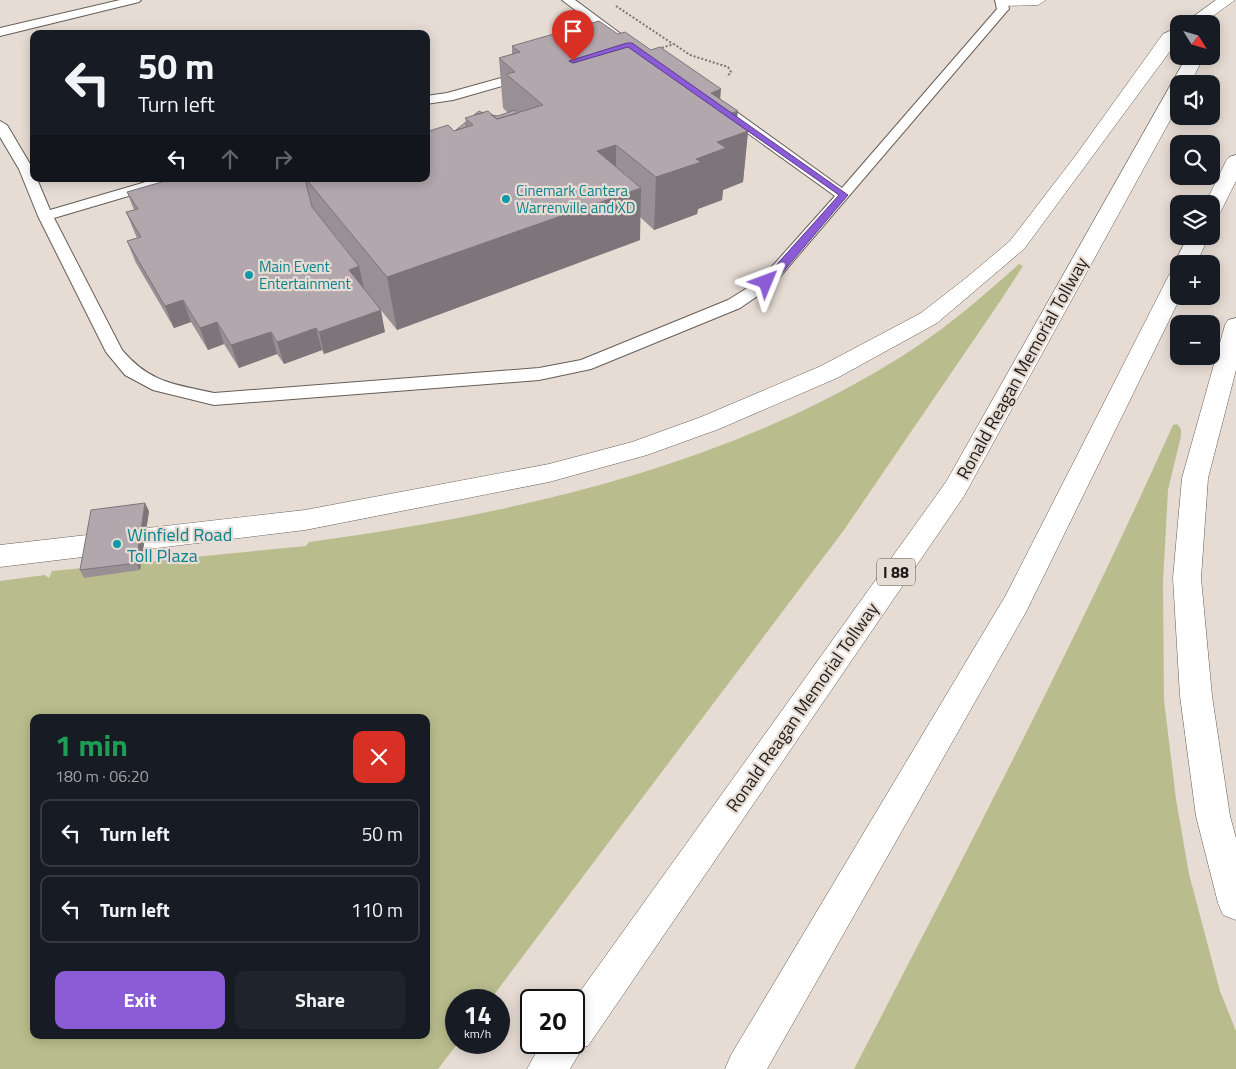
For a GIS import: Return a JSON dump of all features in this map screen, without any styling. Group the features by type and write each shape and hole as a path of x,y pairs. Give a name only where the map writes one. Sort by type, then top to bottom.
{"main road":[{"path":"1002,1 1038,0"},
{"path":"1204,15 1227,0"},
{"path":"1219,15 1227,0"},
{"path":"0,556 305,520 549,472 638,449 701,426 829,372 929,318 974,283 1017,245 1170,37"},
{"name":"Ronald Reagan Memorial Tollway","path":"585,1016 955,488 1170,103"},
{"path":"1219,195 1236,161"},
{"path":"745,1069 1017,602 1170,295"},
{"path":"1236,325 1195,478 1186,578 1196,696 1213,816 1236,903"},
{"path":"547,1069 558,1054"}],"lane":[{"path":"71,0 81,13"},
{"path":"0,32 134,0"},
{"path":"568,0 624,46 644,54"},
{"path":"32,182 46,216 115,352 131,371 159,386 214,399 516,376 585,365 734,304 751,294 778,271 1003,9 1002,1"},
{"path":"430,99 448,97 540,70"},
{"path":"706,98 844,195"},
{"path":"0,125 30,178"},
{"path":"46,216 161,182"}],"path":[{"path":"616,6 690,55 728,67 731,72 727,76"},
{"path":"644,54 674,44"}],"green space":[{"path":"1019,264 1023,266 844,530 498,989 445,989 445,1054 450,1054 438,1069 0,1069 0,581 45,575 49,578 52,571 306,546 309,542 466,516 544,499 622,478 699,454 773,424 845,389 913,349 941,329"},
{"path":"1177,424 1181,429 1181,436 1168,490 1163,582 1164,700 1176,799 1189,874 1220,991 1236,1031 1236,1069 854,1069 1018,749 1136,507 1173,425"}],"building":[{"path":"599,21 618,34 625,32 651,50 660,47 721,89 711,93 738,111 726,115 748,131 717,142 726,148 696,159 701,162 656,177 616,145 597,151 641,188 387,277 308,182 430,182 430,131 448,125 454,131 473,125 465,118 488,111 497,119 543,105 506,74 515,72 499,58 520,52 512,46"},
{"path":"515,110 518,113 497,119 491,115 498,116"},
{"path":"466,122 466,127 456,130"},
{"name":"Main Event Entertainment","path":"162,182 306,182 312,207 359,266 349,270 381,310 319,332 316,328 277,342 271,332 231,345 217,322 200,328 183,300 165,306 127,241 141,237 126,212 138,209 127,192"},
{"name":"Winfield Road Toll Plaza","path":"145,503 136,563 80,570 91,510"}],"place":[{"name":"Cinemark Cantera Warrenville and XD","path":"506,199"},
{"name":"Main Event Entertainment","path":"249,275"},
{"name":"Winfield Road Toll Plaza","path":"117,544"}],"route":[{"path":"573,61 630,44 844,195 778,271 766,282"}]}
